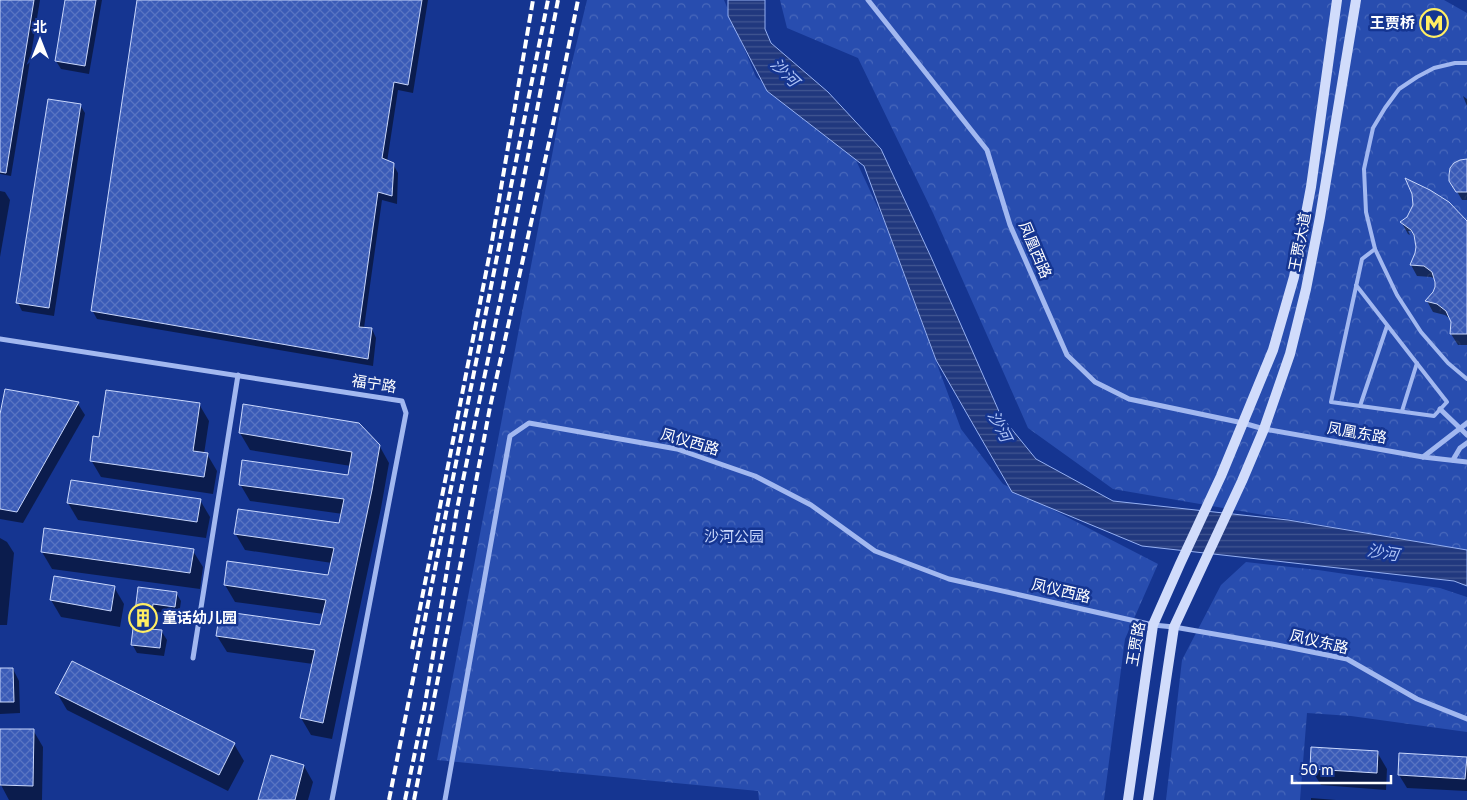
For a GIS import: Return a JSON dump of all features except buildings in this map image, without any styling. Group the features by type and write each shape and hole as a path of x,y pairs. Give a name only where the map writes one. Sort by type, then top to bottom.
{"main road":[{"name":"王贾大道","path":"1221,476 1273,350 1294,277 1310,186 1337,0"},
{"name":"王贾大道","path":"1174,627 1242,481 1264,429 1290,354 1306,289 1320,217 1356,0"},
{"name":"王贾路","path":"1128,800 1153,625 1221,476"},
{"path":"1148,800 1174,627"}],"street":[{"name":"凤凰西路","path":"868,0 987,150 1010,225 1067,355 1095,382 1130,398 1243,423"},
{"name":"福宁路","path":"0,339 402,401 406,413 332,800"},
{"path":"193,658 238,375"},
{"path":"1440,409 1467,435"},
{"name":"凤仪西路","path":"445,800 510,436 529,423 677,449 755,476 811,505 875,551 949,579 1153,625"},
{"name":"凤凰东路","path":"1243,423 1264,429 1423,457 1467,462"},
{"path":"1423,457 1467,423"},
{"path":"1453,460 1460,448 1467,443"},
{"name":"凤仪东路","path":"1153,625 1174,627 1347,659 1418,699 1467,719"}],"lane":[{"path":"1467,63 1455,63 1434,68 1399,89 1373,128 1364,169 1366,212 1375,249 1397,296 1421,332 1448,363 1467,379"},
{"path":"1356,285 1447,402 1434,416 1332,402 1356,285 1362,259 1375,249"},
{"path":"1360,406 1388,326"},
{"path":"1402,411 1416,363"}],"green space":[{"name":"沙河公园","path":"587,0 724,0 756,77 854,156 884,221 961,429 1003,484 1158,564 1125,639 1104,800 759,800 758,791 437,760 561,108"},
{"path":"780,0 1444,0 1467,13 1467,550 1113,489 1028,428 933,213 858,58 787,28"},
{"path":"1246,562 1318,570 1440,588 1467,597 1467,732 1351,716 1307,713 1300,800 1166,800 1182,660 1221,585"}],"water":[{"name":"沙河","path":"728,0 765,0 765,29 771,43 828,92 881,149 1001,416 1036,459 1113,501 1288,520 1467,550 1467,586 1454,581 1142,546 1012,492 936,360 864,166 767,91 728,16"}],"railway":[{"path":"412,649 491,247 533,0"},
{"path":"389,800 548,0"},
{"path":"405,800 425,704 457,509 503,287 558,0"},
{"path":"414,800 490,407 552,129 578,0"}],"place":[{"name":"王贾桥","path":"1434,23"},
{"name":"童话幼儿园","path":"143,618"}]}
